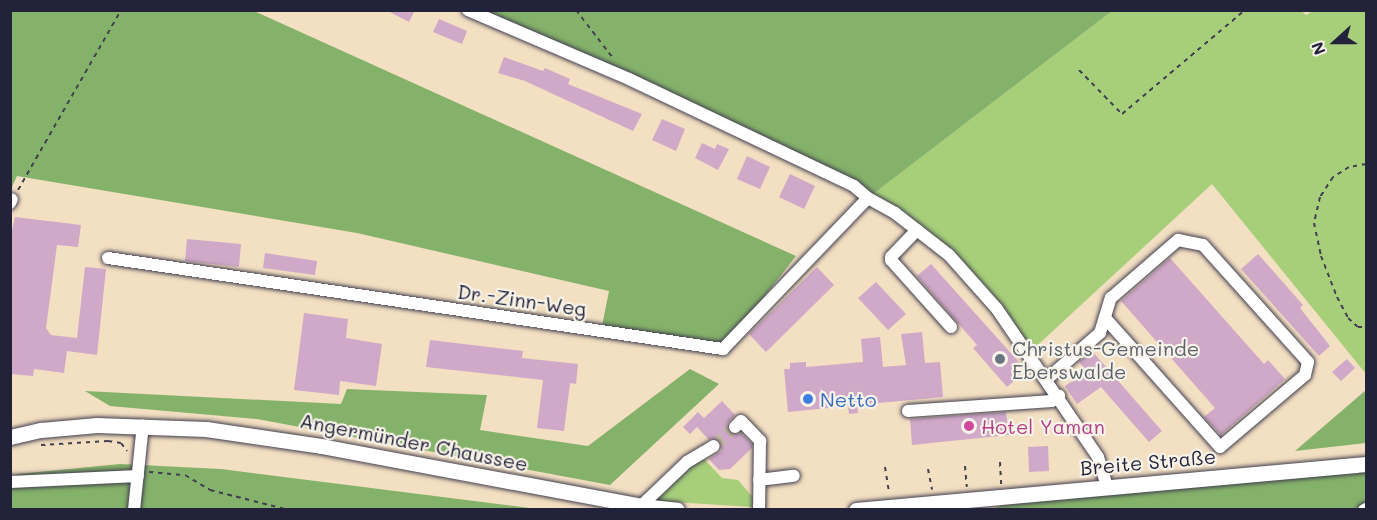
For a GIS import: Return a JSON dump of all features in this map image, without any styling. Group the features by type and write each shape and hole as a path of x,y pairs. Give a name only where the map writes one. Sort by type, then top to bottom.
{"main road":[{"name":"Angermünder Chaussee","path":"10,437 64,427 143,425 206,429 281,439 641,506 677,510"},
{"name":"Breite Straße","path":"856,510 1366,464"}],"street":[{"path":"468,10 629,79 854,186 868,198 896,213 949,255 990,301 1059,396 1098,457 1107,487"},
{"name":"Dr.-Zinn-Weg","path":"108,258 723,349 868,198"},
{"path":"917,230 891,257 891,260 951,327"},
{"path":"1047,379 1100,333 1111,298 1178,240 1203,245 1308,362 1305,375 1220,447 1105,318"},
{"path":"908,411 1052,401 1059,396"},
{"path":"735,427 741,421 760,441 759,510"},
{"path":"134,510 141,474 143,425"},
{"path":"641,506 687,462 714,446"},
{"path":"10,482 141,474"},
{"path":"759,480 794,476"}],"path":[{"path":"11,201 121,10"},
{"path":"576,10 616,62"},
{"path":"1079,70 1122,114 1245,10"},
{"path":"1366,164 1349,167 1333,177 1320,197 1314,223 1321,256 1336,297 1348,318 1359,327 1366,327"},
{"path":"39,445 113,441 126,447 128,458"},
{"path":"1000,462 1001,483"},
{"path":"965,466 967,499"},
{"path":"141,474 186,475 210,490 290,510"}],"green space":[{"path":"1300,10 1306,15 1313,11 1366,11 1366,374 1212,184 1029,353 949,255 868,198 1112,11"},
{"path":"11,11 254,11 796,256 723,349 601,331 609,291 357,233 17,176 11,189"},
{"path":"468,11 1112,11 868,198 854,186"},
{"path":"690,369 719,384 610,485 257,419 110,406 85,391 341,404 347,389 487,395 480,430 588,446"},
{"path":"1366,390 1366,443 1295,451"},
{"path":"702,457 722,478 738,480 756,501 751,507 658,501 655,495"},
{"path":"120,464 221,469 538,509 11,510 10,485 18,474"},
{"path":"1366,469 1366,509 989,510 1012,502"}],"building":[{"path":"386,10 415,10 409,22"},
{"path":"439,19 467,31 462,44 433,32"},
{"path":"504,57 543,71 545,68 570,79 568,84 642,114 633,131 525,81 498,73"},
{"path":"662,119 685,129 676,151 652,140"},
{"path":"702,143 715,149 717,144 729,149 718,170 695,158"},
{"path":"747,156 770,167 760,189 737,179"},
{"path":"790,174 815,186 804,209 779,197"},
{"path":"15,217 81,225 78,247 57,245 46,328 51,335 77,338 85,267 106,269 97,355 67,351 64,373 34,369 33,376 11,374 10,239"},
{"path":"187,239 241,244 239,267 185,261"},
{"path":"265,253 317,261 315,275 263,268"},
{"path":"1258,254 1303,305 1300,308 1330,346 1319,356 1241,269"},
{"path":"1170,258 1264,364 1268,360 1285,379 1221,435 1204,417 1215,408 1121,301"},
{"path":"931,264 1026,370 1007,387 973,348 977,345 917,276"},
{"path":"817,267 834,285 766,352 749,334"},
{"path":"876,282 906,314 888,330 858,298"},
{"path":"304,313 348,319 346,338 382,344 376,386 340,381 339,395 294,390"},
{"path":"922,332 925,363 940,362 943,397 857,405 858,413 849,414 848,406 788,412 784,369 790,369 790,363 806,362 806,367 863,362 861,339 880,337 883,367 906,365 901,334"},
{"path":"430,340 523,351 522,358 578,364 576,384 570,383 564,431 537,428 543,380 426,367"},
{"path":"1092,351 1162,431 1149,442 1101,387 1077,404 1065,386 1087,371 1079,362"},
{"path":"1347,359 1355,368 1341,381 1332,372"},
{"path":"722,401 735,415 727,424 729,432 733,435 741,433 752,444 752,448 730,469 719,470 709,459 721,451 721,441 714,438 709,440 697,427 690,434 683,427 698,412 704,418"},
{"path":"1006,412 1009,435 912,445 910,419"},
{"path":"1048,446 1049,471 1029,472 1028,447"}],"tunnel":[{"path":"714,446 735,427"}],"place":[{"name":"Christus-Gemeinde Eberswalde","path":"1000,359"},
{"name":"Netto","path":"808,399"},
{"name":"Hotel Yaman","path":"969,426"}]}
